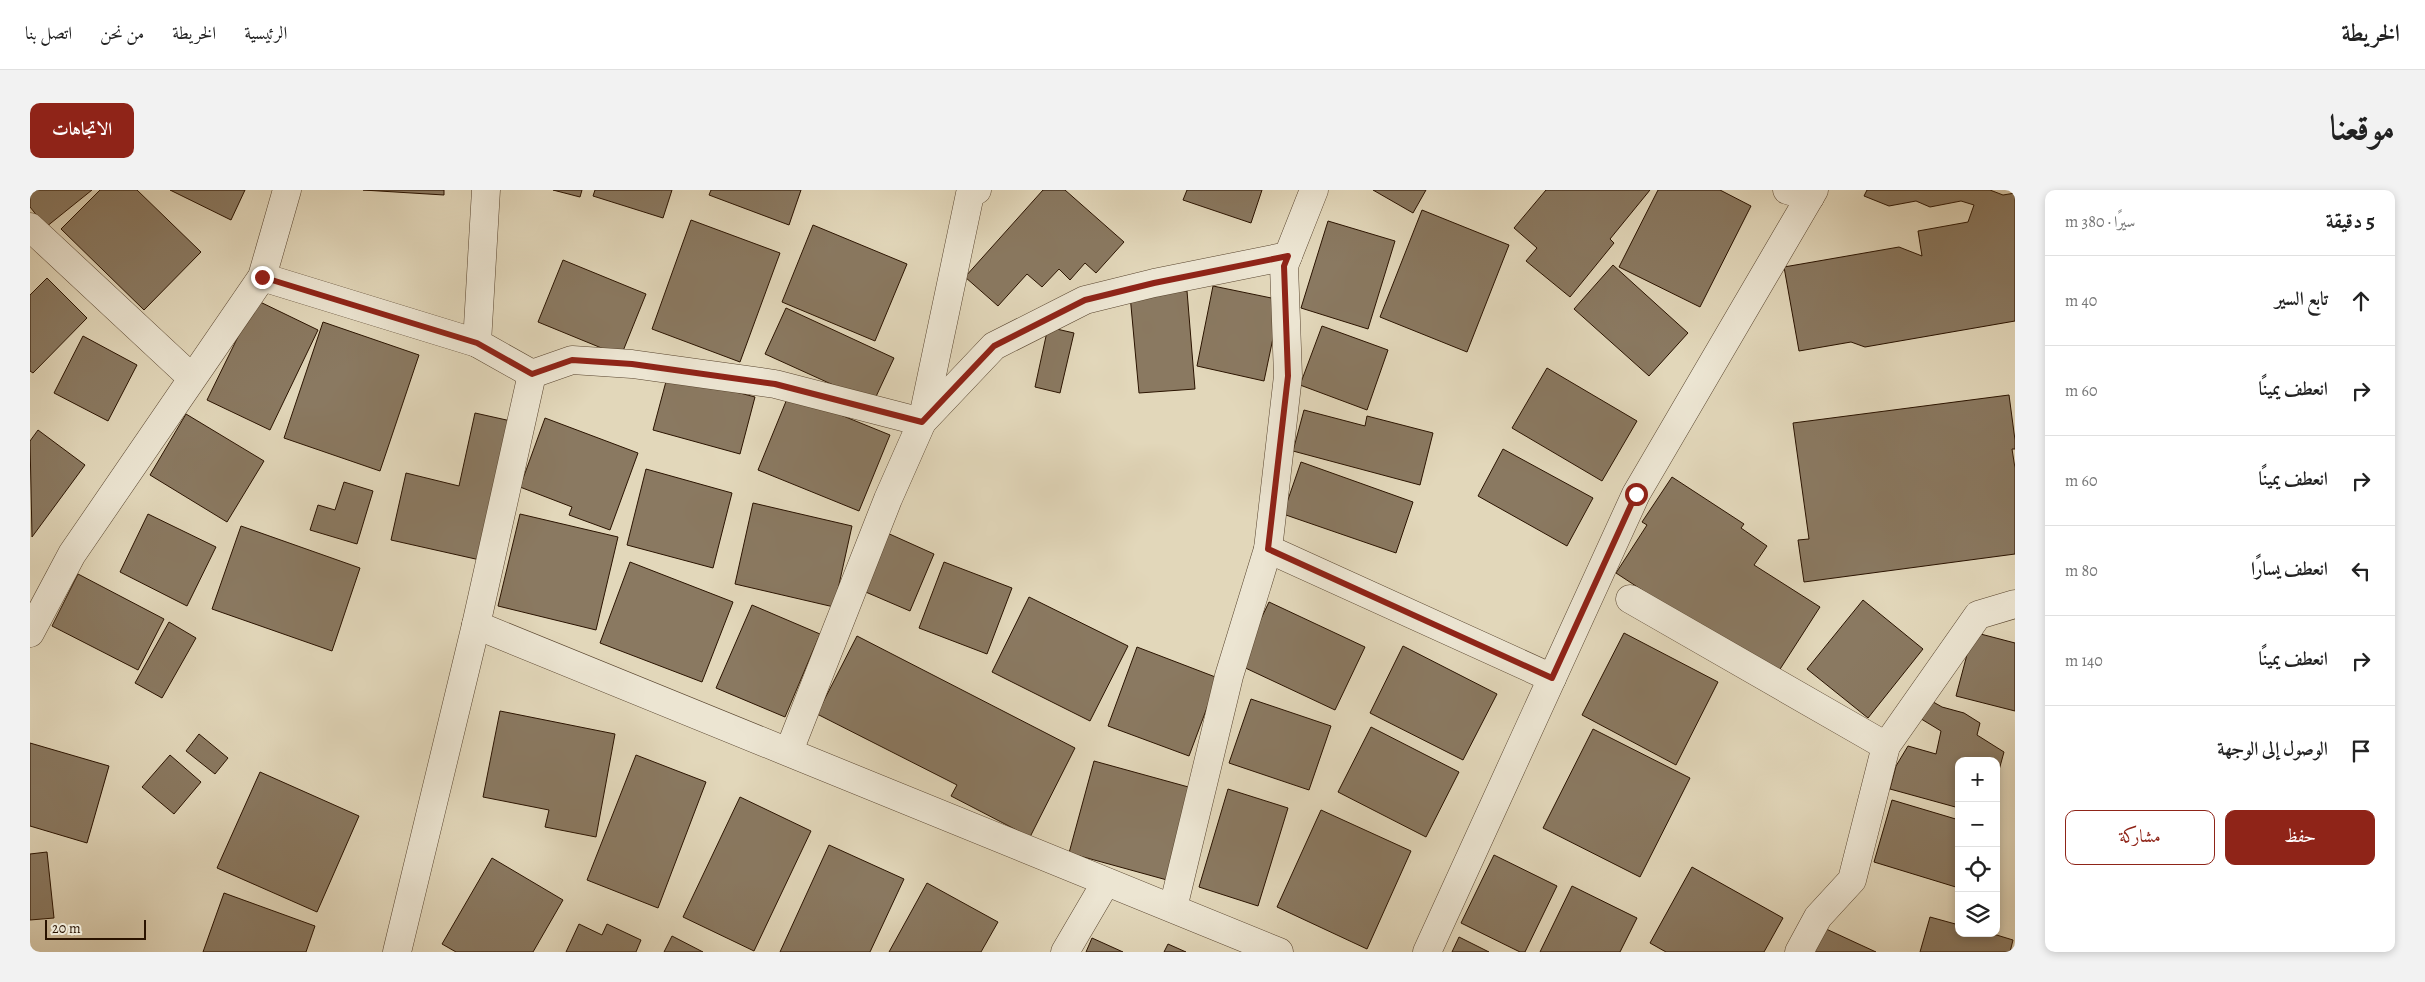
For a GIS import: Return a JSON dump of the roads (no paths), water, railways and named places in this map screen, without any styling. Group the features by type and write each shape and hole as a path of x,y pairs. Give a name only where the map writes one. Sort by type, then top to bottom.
{"street":[{"path":"30,633 72,554 262,277 287,190"},
{"path":"477,343 486,190"},
{"path":"1173,908 1229,676 1268,549 1288,376 1284,266 1314,190"},
{"path":"789,751 888,499 922,422 970,191"},
{"path":"1427,952 1636,494 1804,192"},
{"path":"30,226 192,378"},
{"path":"922,422 994,346 1085,300 1154,283 1288,256"},
{"path":"262,277 477,343 532,374 572,360 632,364 775,384 922,422"},
{"path":"397,952 476,625 532,374"},
{"path":"1268,549 1552,678"},
{"path":"1630,599 1886,746"},
{"path":"1799,952 1818,916 1852,880 1886,746 1978,615 2015,604"},
{"path":"476,625 1279,952"},
{"path":"1065,952 1106,882"}]}
